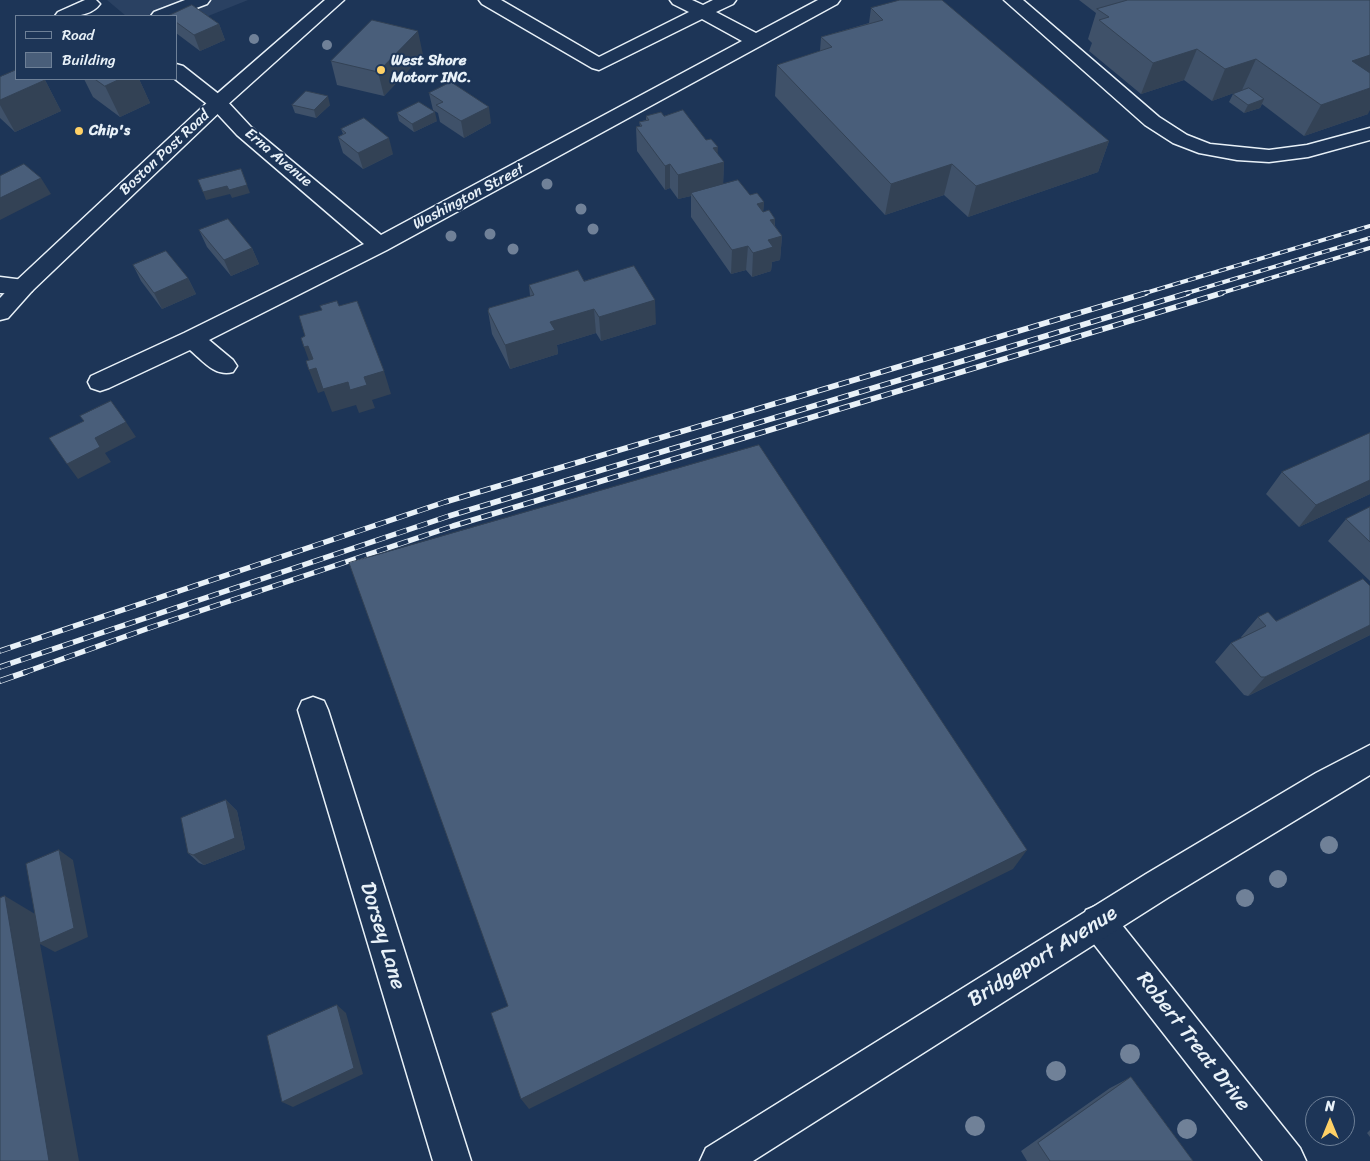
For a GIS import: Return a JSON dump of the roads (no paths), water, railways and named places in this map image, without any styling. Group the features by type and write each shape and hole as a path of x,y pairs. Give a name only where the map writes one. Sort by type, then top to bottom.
{"street":[{"path":"163,15 201,0"},
{"name":"Boston Post Road","path":"0,312 24,286 218,103 335,0"},
{"path":"488,0 599,64 726,0"},
{"path":"679,0 757,41"},
{"name":"Washington Street","path":"100,382 192,339 379,246 831,0"},
{"path":"1013,0 1152,121 1180,140 1206,149 1269,156 1308,151 1370,134"},
{"path":"66,15 88,2 105,15"},
{"name":"Erna Avenue","path":"178,72 218,103 244,131 379,246"},
{"path":"0,285 24,286"},
{"path":"192,339 225,366"},
{"name":"Dorsey Lane","path":"312,710 452,1161"},
{"name":"Bridgeport Avenue","path":"719,1161 811,1101 1098,922 1298,799 1370,759"},
{"name":"Robert Treat Drive","path":"1098,922 1287,1161"}],"railway":[{"path":"1142,294 1370,226"},
{"path":"1184,294 1370,238"},
{"path":"1218,294 1370,248"},
{"path":"0,651 445,502 1146,293"},
{"path":"0,667 449,516 1188,293"},
{"path":"23,673 149,628 453,526 1222,293"},
{"path":"0,681 26,672"}],"place":[{"name":"West Shore Motorr INC.","path":"381,70"},
{"name":"Chip's","path":"79,131"}]}
